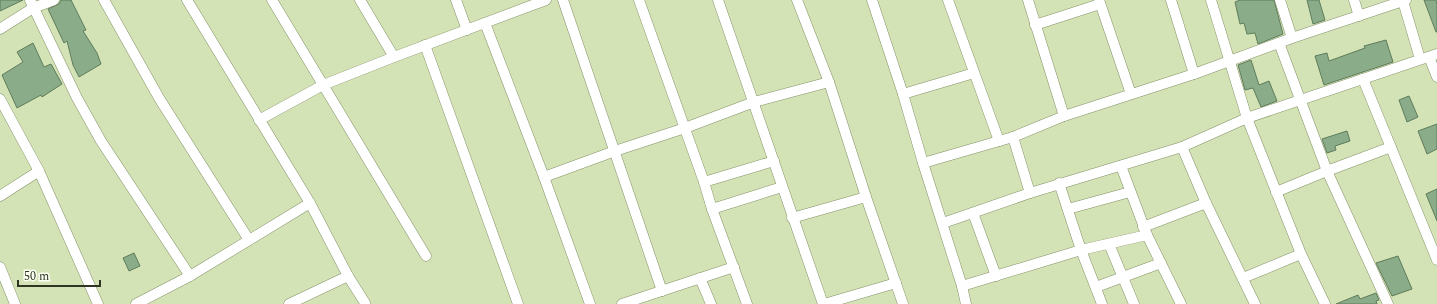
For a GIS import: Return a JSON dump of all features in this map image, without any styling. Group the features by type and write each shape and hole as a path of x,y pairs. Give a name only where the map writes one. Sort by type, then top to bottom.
{"street":[{"path":"0,29 32,4 54,0"},
{"path":"104,0 159,98 249,240"},
{"path":"187,0 310,203 348,276 364,303"},
{"path":"272,0 426,256"},
{"path":"360,0 394,57"},
{"path":"456,0 467,30"},
{"path":"259,120 323,86 425,45 546,0"},
{"path":"563,0 662,290"},
{"path":"639,0 704,182 712,209 748,304"},
{"path":"718,0 754,102 792,218 823,304 896,283"},
{"path":"797,0 829,82 866,197 903,304"},
{"path":"872,0 943,223 966,304"},
{"path":"948,0 999,141"},
{"path":"1028,0 1064,116"},
{"path":"1170,0 1194,74"},
{"path":"1210,0 1247,118 1301,254 1325,304"},
{"path":"1280,0 1292,38"},
{"path":"1354,0 1360,16"},
{"path":"923,163 1013,137 1064,116 1194,74 1292,38 1405,1 1437,77"},
{"path":"1035,25 1100,2 1131,94"},
{"path":"32,4 77,98 101,141 190,276"},
{"path":"485,23 590,304"},
{"path":"1279,43 1327,171 1388,304"},
{"path":"425,45 518,304"},
{"path":"943,223 1060,183 1121,166 1182,146 1247,118 1429,57"},
{"path":"903,94 974,73"},
{"path":"1363,79 1437,260"},
{"path":"544,178 615,151 685,128 754,102 829,82"},
{"path":"0,99 39,171 98,304"},
{"path":"1013,137 1030,193"},
{"path":"1182,146 1206,203 1255,304"},
{"path":"1276,192 1391,146"},
{"path":"704,182 774,161"},
{"path":"1121,166 1145,231 1181,304"},
{"path":"0,196 39,171"},
{"path":"1060,183 1081,250 1102,304"},
{"path":"712,209 782,187"},
{"path":"1068,209 1130,192"},
{"path":"792,218 866,197"},
{"path":"136,304 190,276 310,203"},
{"path":"962,286 1081,250 1109,244 1145,231 1206,203"},
{"path":"973,213 996,276"},
{"path":"1109,244 1134,304"},
{"path":"1243,278 1301,254"},
{"path":"1096,287 1161,263"},
{"path":"0,267 15,304"},
{"path":"622,304 644,300 662,290 734,267"},
{"path":"289,304 348,276"},
{"path":"700,278 710,304"}],"building":[{"path":"0,0 23,0 0,11"},
{"path":"61,0 71,0 86,30 83,31 97,53 101,64 79,77 73,65 67,41 64,43 48,9 59,4"},
{"path":"1240,0 1274,0 1283,34 1258,44 1255,33 1247,34 1244,23 1240,24 1235,2"},
{"path":"1307,0 1319,0 1325,20 1313,24"},
{"path":"1424,0 1436,0 1437,32 1436,32"},
{"path":"1386,40 1393,62 1324,85 1315,56 1327,53 1329,61 1365,48 1364,46"},
{"path":"33,43 44,67 51,64 62,84 42,97 41,95 17,108 2,75 23,62 17,52"},
{"path":"1251,60 1259,85 1269,81 1277,101 1261,107 1253,88 1245,90 1238,65"},
{"path":"1409,96 1418,117 1407,122 1399,100"},
{"path":"1437,124 1437,149 1427,154 1418,131"},
{"path":"1347,131 1350,141 1335,146 1336,150 1327,153 1322,139"},
{"path":"1437,189 1437,221 1426,194"},
{"path":"134,253 140,266 129,271 123,258"},
{"path":"1398,256 1412,289 1392,296 1376,263"},
{"path":"1376,293 1379,300 1376,301 1377,304 1336,304 1358,295 1360,299"}]}
